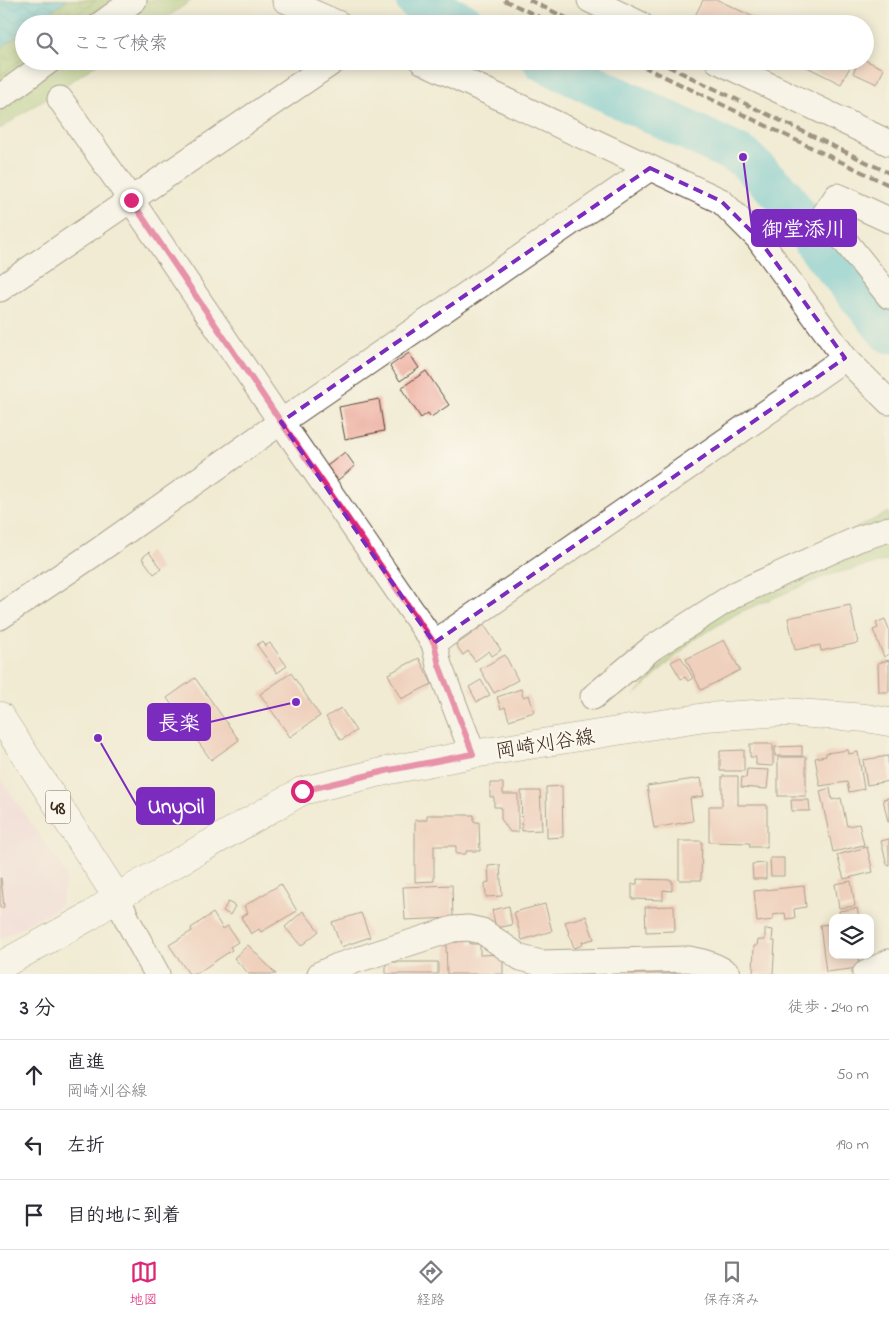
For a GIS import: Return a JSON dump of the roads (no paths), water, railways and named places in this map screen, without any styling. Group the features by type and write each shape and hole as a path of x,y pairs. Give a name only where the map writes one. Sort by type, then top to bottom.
{"main road":[{"name":"岡崎刈谷線","path":"0,966 90,916 117,898 302,791 390,770 473,754 704,717 785,712 866,718 889,722"},
{"name":"48","path":"0,716 117,898"}],"street":[{"path":"113,15 134,0"},
{"path":"285,0 319,15"},
{"path":"590,0 621,15"},
{"path":"0,97 37,70"},
{"path":"0,289 321,70"},
{"path":"441,70 721,201 758,238 845,358 889,402"},
{"path":"737,70 889,143"},
{"path":"60,99 434,643 439,665 473,754"},
{"path":"0,617 650,168"},
{"path":"889,220 838,196 824,215 889,296"},
{"path":"434,643 845,358"},
{"path":"593,697 652,648 736,594 858,539 889,529"},
{"path":"117,898 157,974"},
{"path":"320,974 338,966 444,932 468,928 482,931 522,958 541,963 689,959 704,962 728,974"},
{"path":"866,974 889,962"}],"water":[{"path":"0,0 67,0 46,15 15,15 15,38 0,49"}],"waterway":[{"path":"416,0 447,15"},
{"path":"562,70 743,157 783,195 818,247 889,333"}],"railway":[{"path":"504,0 535,15"},
{"path":"529,0 560,15"},
{"path":"651,70 889,185"},
{"path":"676,70 889,173"}],"place":[{"name":"御堂添川","path":"743,157"},
{"name":"長楽","path":"296,702"},
{"name":"UnyOil","path":"98,738"}]}
